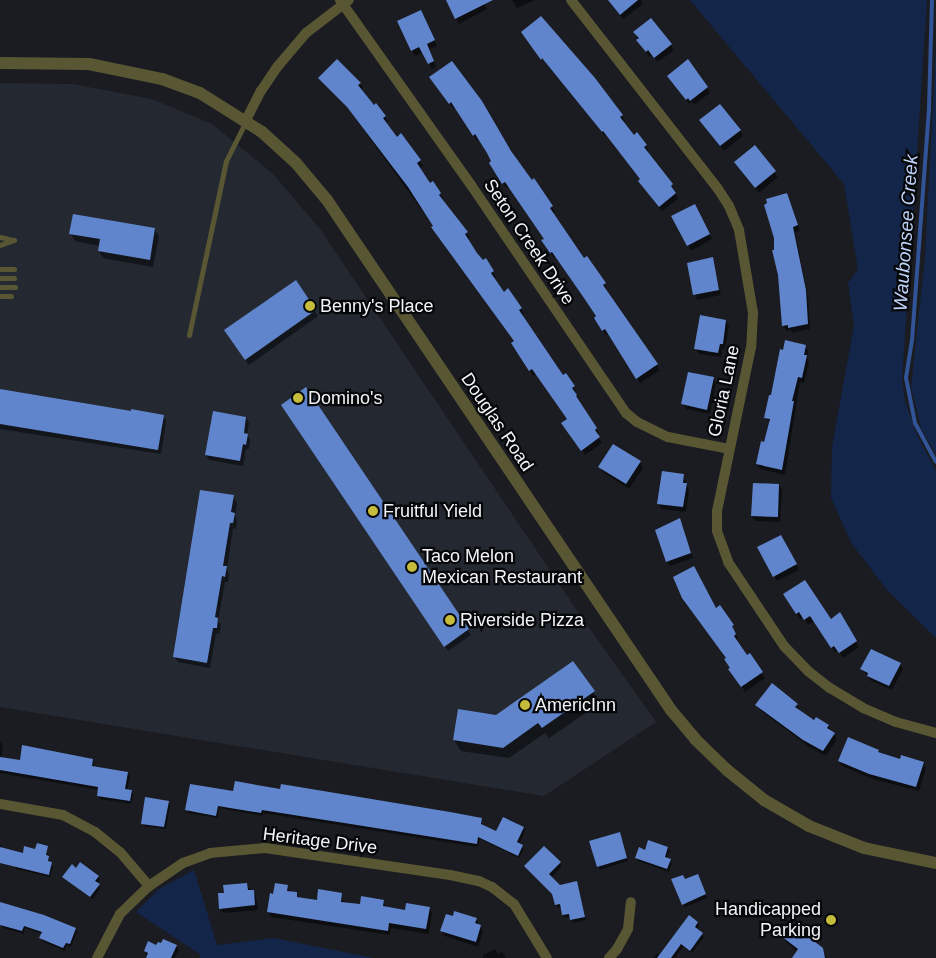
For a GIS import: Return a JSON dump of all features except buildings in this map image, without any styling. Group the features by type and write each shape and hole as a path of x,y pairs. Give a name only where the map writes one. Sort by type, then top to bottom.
{"street":[{"name":"Gloria Lane","path":"571,0 718,189 729,206 739,230 753,313 751,347 717,511 717,532 722,548 739,581 784,646 808,671 843,697 896,722 936,733"},
{"name":"Seton Creek Drive","path":"344,2 626,413 637,422 668,437 729,449"},
{"path":"246,120 278,66 306,33 344,2"},
{"name":"Douglas Road","path":"0,63 89,64 162,79 200,93 246,120 296,162 327,200 671,710 695,738 727,770 764,800 809,826 864,848 936,863"},
{"path":"0,804 64,815 94,832 120,852 149,886"},
{"name":"Heritage Drive","path":"97,958 120,914 149,886 183,864 210,853 265,848 450,875 479,881 504,895 523,915 547,958"},
{"path":"609,958 617,949 628,929 631,902"}],"lane":[{"path":"189,335 226,161 246,120"},
{"path":"0,236 14,240 0,245"},
{"path":"0,269 14,269"},
{"path":"0,278 14,278"},
{"path":"0,287 15,287"},
{"path":"0,296 11,296"}],"shaded area":[{"path":"690,0 927,0 902,380 905,401 917,435 936,471 936,638 887,590 852,544 831,498 832,447 854,325 848,283 858,269 844,184"},
{"path":"936,45 936,455 921,428 911,387 925,257"},
{"path":"0,83 72,84 152,99 212,124 272,173 320,229 578,612 656,722 544,796 0,707"},
{"path":"194,870 217,945 273,938 374,958 199,958 201,955 136,912 159,889"}],"waterway":[{"name":"Waubonsee Creek","path":"932,0 929,109 912,340 906,378 915,423 936,462"}],"place":[{"name":"Benny's Place","path":"310,306"},
{"name":"Domino's","path":"298,398"},
{"name":"Fruitful Yield","path":"373,511"},
{"name":"Taco Melon Mexican Restaurant","path":"412,567"},
{"name":"Riverside Pizza","path":"450,620"},
{"name":"AmericInn","path":"525,705"},
{"name":"Handicapped Parking","path":"831,920"}]}
